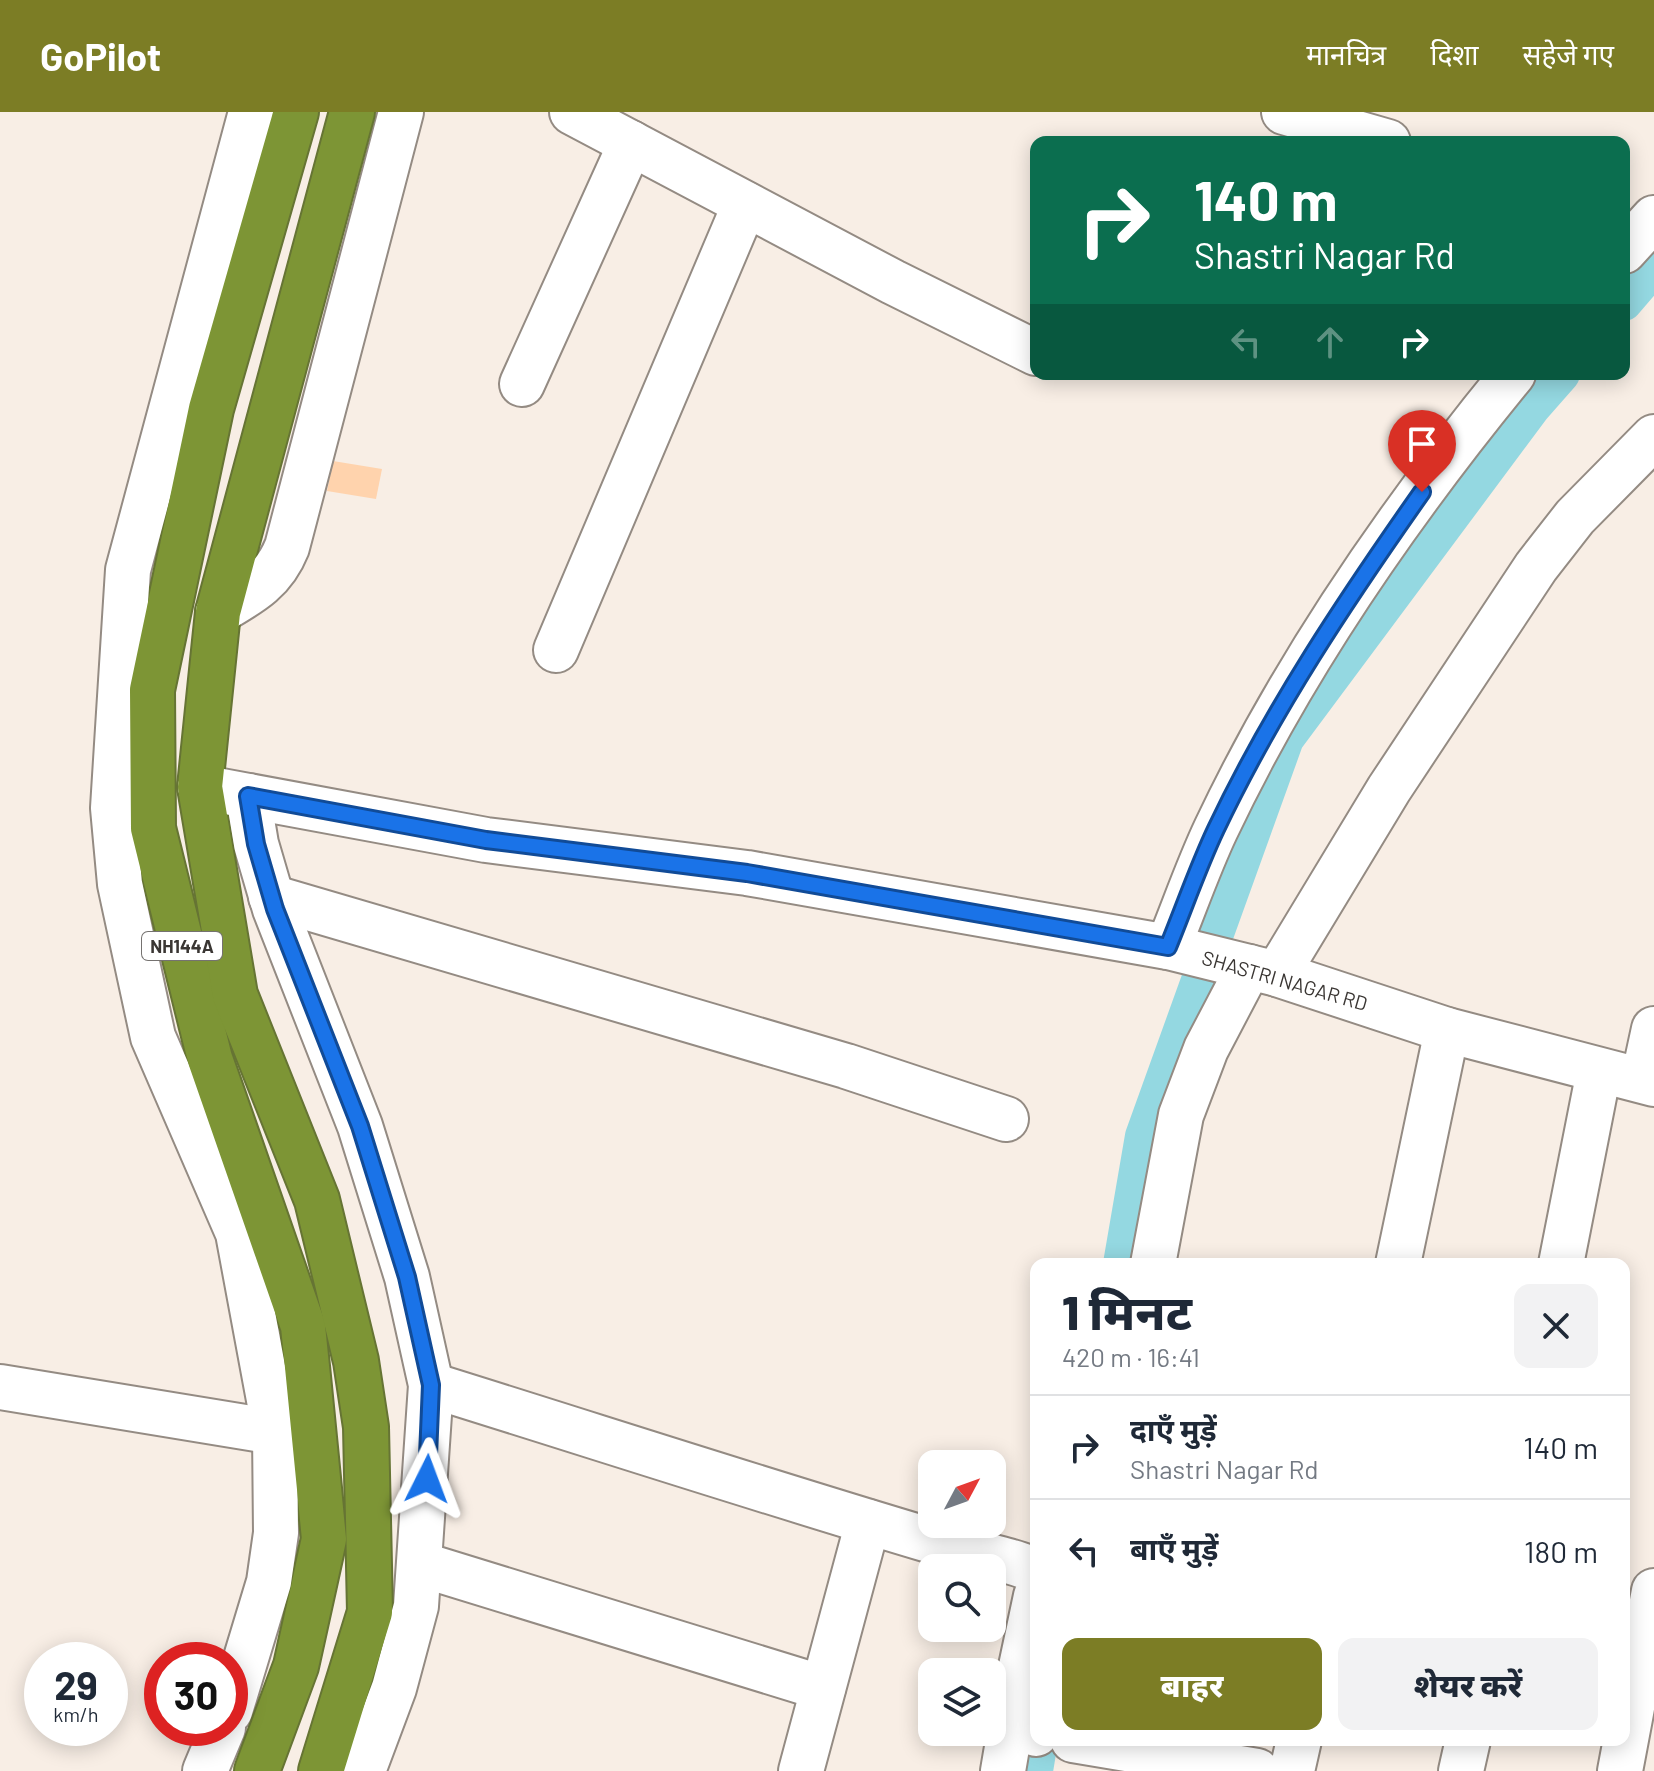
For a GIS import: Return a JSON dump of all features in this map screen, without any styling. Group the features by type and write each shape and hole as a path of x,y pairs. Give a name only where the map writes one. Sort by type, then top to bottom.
{"highway":[{"name":"NH144A","path":"257,1771 296,1666 324,1539 303,1326 210,1059 153,828 152,690 211,409 296,112"},
{"name":"NH144A","path":"321,1771 370,1612 366,1427 356,1361 317,1200 235,995 200,787 218,612 352,112"}],"street":[{"path":"248,1651 269,1582 276,1533 275,1432 238,1233 153,1037 120,884 113,808 128,570 251,112"},
{"path":"218,612 260,588 277,569 287,547 401,112"},
{"path":"572,112 1030,350"},
{"path":"1284,112 1367,136"},
{"path":"522,384 631,143"},
{"path":"556,650 745,204"},
{"path":"1630,212 1654,218 1630,244"},
{"path":"1154,1258 1181,1115 1206,1049 1221,960 1214,832 1287,696 1358,583 1509,380"},
{"path":"1221,960 1389,789 1536,567 1575,517 1636,485 1654,437"},
{"name":"SHASTRI NAGAR RD","path":"200,787 486,840 747,873 1221,960 1447,1030 1648,1082"},
{"path":"248,796 256,844 271,897 360,1126 407,1277 431,1385 416,1606 394,1688 363,1771"},
{"path":"271,897 846,1066 1006,1119"},
{"path":"1648,1082 1654,1029"},
{"path":"1399,1258 1447,1030"},
{"path":"1562,1258 1599,1071"},
{"path":"431,1385 868,1522 1030,1567"},
{"path":"0,1387 275,1432"},
{"path":"801,1771 868,1522"},
{"path":"420,1564 823,1688"},
{"path":"1630,1718 1654,1591"},
{"path":"205,1771 215,1746"},
{"path":"1003,1771 1035,1746"},
{"path":"1057,1746 1069,1771"},
{"path":"1130,1746 1257,1771"},
{"path":"1292,1771 1298,1746"},
{"path":"1461,1771 1467,1746"},
{"path":"1620,1771 1625,1746"}],"building":[{"path":"333,461 382,469 376,499 327,491"}],"waterway":[{"path":"1630,296 1654,268"},
{"path":"1122,1258 1143,1136 1286,739 1533,407 1557,380"},
{"path":"1035,1771 1039,1746"}],"route":[{"path":"427,1479 431,1385 407,1277 360,1126 312,1011 275,909 256,844 248,796 486,840 747,873 1168,947 1214,832 1235,789 1287,696 1358,583 1422,492"}]}
